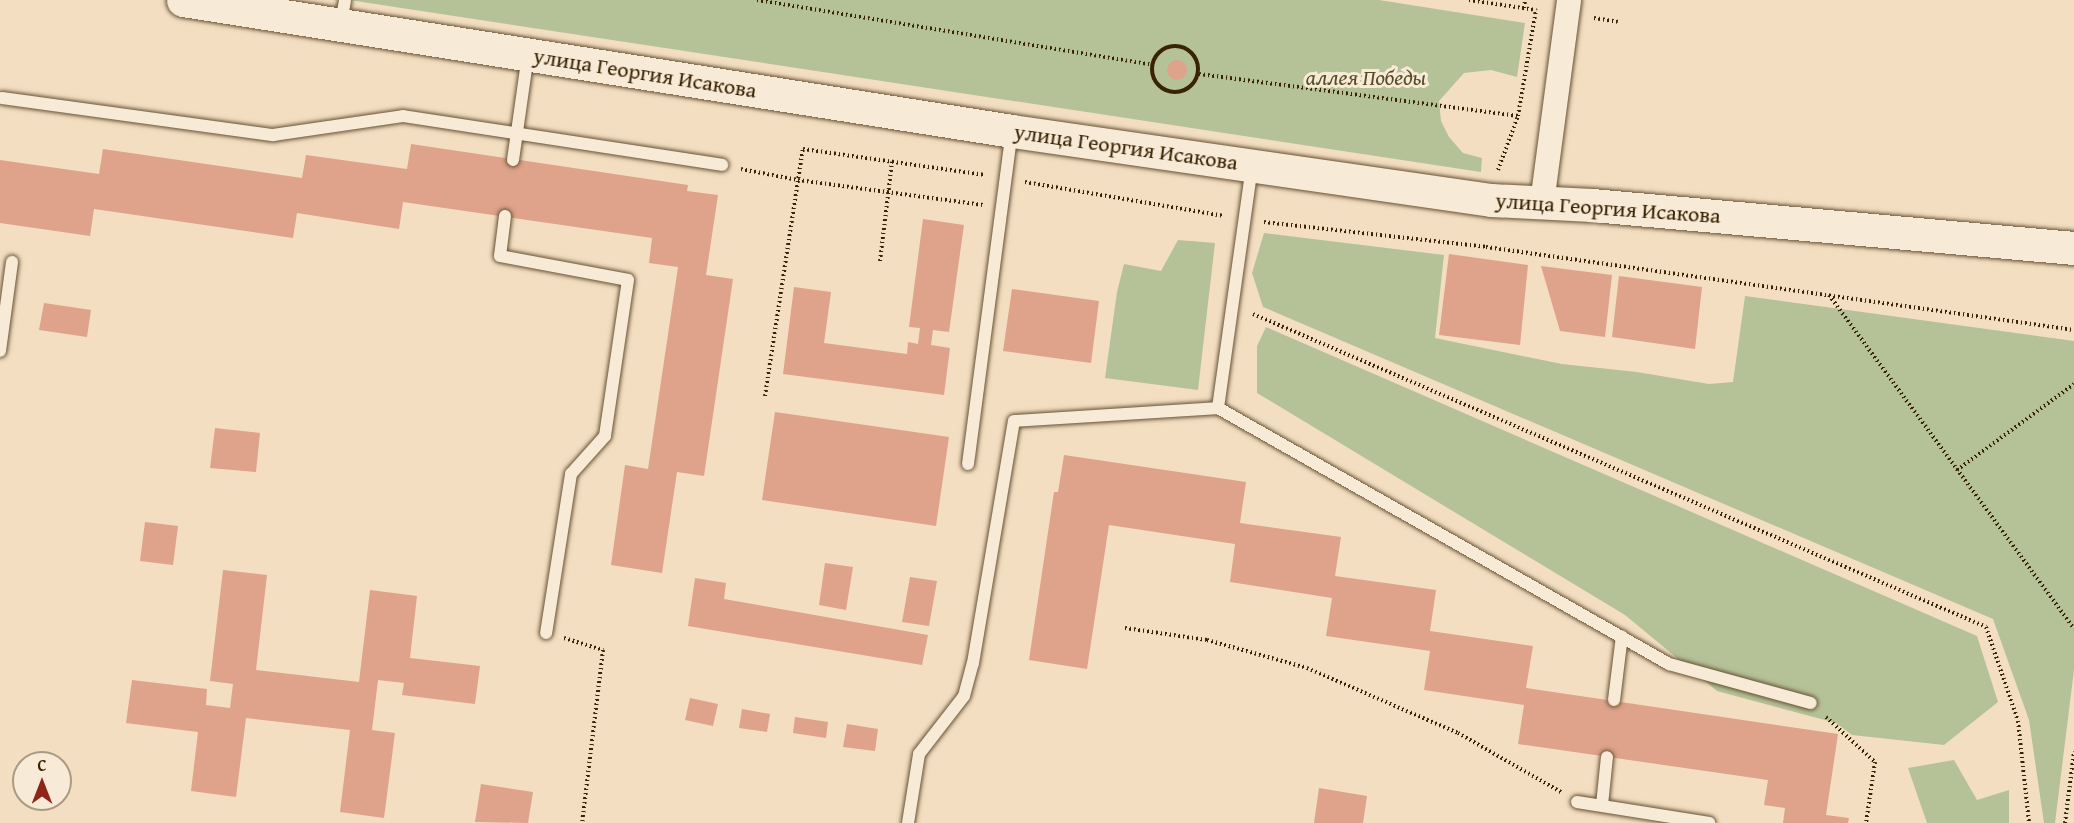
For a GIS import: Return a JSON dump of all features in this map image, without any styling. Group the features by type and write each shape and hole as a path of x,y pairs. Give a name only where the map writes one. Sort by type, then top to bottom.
{"street":[{"name":"улица Георгия Исакова","path":"183,0 343,12 528,54 1012,131 1491,200 2074,248"},
{"path":"1542,203 1569,0"}],"lane":[{"path":"513,160 528,54"},
{"path":"3,98 273,135 403,116 722,165"},
{"path":"968,464 1012,131"},
{"path":"1218,408 1253,165"},
{"path":"505,216 500,256 628,280 605,436 571,474 546,633"},
{"path":"0,351 12,262"},
{"path":"908,823 919,754 964,696 973,663 1014,421 1218,408 1669,664 1811,704"},
{"path":"1614,700 1622,636"},
{"path":"1602,805 1607,757"},
{"path":"1577,802 1710,823"}],"path":[{"path":"758,0 1152,65"},
{"path":"1524,8 1525,0"},
{"path":"1494,182 1518,116 1536,10"},
{"path":"1173,45 1180,46 1187,48 1197,59 1199,74 1190,88 1175,93 1160,87 1155,81 1152,65 1159,52 1173,45"},
{"path":"1199,74 1518,116"},
{"path":"765,396 803,148 1005,178 1245,219 1486,247 2074,330"},
{"path":"880,261 892,162"},
{"path":"722,165 798,180 1001,208"},
{"path":"1828,294 2074,629"},
{"path":"1233,305 1986,627 2018,721 2029,823"},
{"path":"1957,470 2074,384"},
{"path":"1125,628 1207,640 1307,668 1458,733 1577,802"},
{"path":"546,633 603,650 582,823"},
{"path":"1811,704 1875,762 1866,823"},
{"path":"2065,823 2074,752"}],"green space":[{"name":"аллея Победы","path":"349,0 1379,0 1525,23 1517,77 1491,70 1464,73 1439,101 1441,121 1449,137 1463,153 1482,158 1481,172"},
{"path":"1264,233 1444,255 1435,338 1562,364 1637,372 1709,384 1733,382 1745,296 2074,341 2074,670 2055,823 2044,823 2029,720 1993,619 1263,307 1252,273"},
{"path":"1178,240 1215,243 1198,390 1105,378 1117,292 1124,264 1161,271"},
{"path":"1266,327 1977,636 1998,702 1944,745 1852,735 1836,723 1717,691 1625,615 1257,393 1257,346"},
{"path":"1954,760 1977,800 2009,790 2009,823 1927,823 1908,768"}],"building":[{"path":"1173,60 1181,60 1187,66 1187,74 1181,80 1173,80 1167,74 1167,66"},
{"path":"411,144 688,185 687,191 718,195 706,275 733,279 704,476 677,472 662,573 611,565 625,465 648,469 678,267 649,263 652,238 403,202 399,229 297,213 293,238 94,209 90,236 0,223 0,160 99,174 103,149 302,178 306,155 407,169"},
{"path":"923,219 964,225 949,332 933,330 931,345 950,348 944,395 783,374 794,287 831,292 824,343 907,354 908,342 918,344 920,328 909,327"},
{"path":"1449,254 1528,265 1520,345 1439,335"},
{"path":"1541,266 1612,275 1605,337 1560,331"},
{"path":"1619,276 1702,287 1695,349 1612,337"},
{"path":"1012,289 1099,301 1091,363 1003,351"},
{"path":"44,303 91,310 87,337 39,330"},
{"path":"775,412 949,437 936,526 762,500"},
{"path":"215,428 260,433 256,472 210,468"},
{"path":"1064,455 1246,482 1240,523 1341,537 1335,576 1436,590 1430,631 1533,646 1526,688 1838,734 1826,815 1849,818 1848,823 1783,823 1785,808 1764,805 1768,780 1518,744 1524,705 1424,690 1430,651 1326,636 1332,598 1230,582 1235,544 1109,525 1087,669 1029,660 1054,492 1058,492"},
{"path":"145,522 178,526 173,565 140,561"},
{"path":"825,563 853,567 846,610 819,605"},
{"path":"223,570 267,575 256,670 359,682 370,590 417,596 410,658 480,666 475,704 402,695 404,683 378,680 372,730 395,733 384,818 340,812 350,730 246,718 236,797 191,791 198,732 126,723 132,680 207,689 206,705 230,708 233,684 210,681"},
{"path":"910,577 937,581 929,626 902,622"},
{"path":"695,578 726,583 724,599 928,635 922,665 688,626"},
{"path":"690,698 718,704 713,726 685,720"},
{"path":"742,709 770,714 767,732 739,728"},
{"path":"795,717 828,722 826,738 793,733"},
{"path":"847,724 878,729 875,751 843,747"},
{"path":"481,784 533,792 528,823 475,822"},
{"path":"1319,788 1367,796 1363,823 1314,823"}]}
